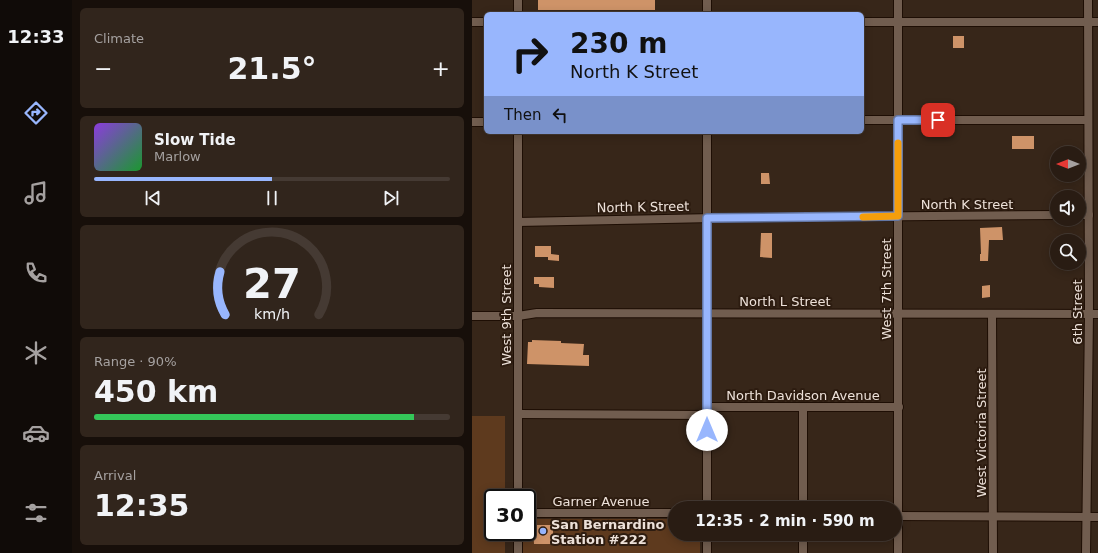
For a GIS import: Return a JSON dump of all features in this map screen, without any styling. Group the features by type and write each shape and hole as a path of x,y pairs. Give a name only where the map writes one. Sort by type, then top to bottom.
{"street":[{"path":"518,0 518,12"},
{"path":"707,0 707,12"},
{"name":"West 7th Street","path":"897,501 899,407 898,0"},
{"name":"6th Street","path":"1086,553 1089,314 1088,0"},
{"path":"472,22 484,22"},
{"path":"864,22 1098,22"},
{"path":"864,120 1088,120"},
{"path":"472,122 484,122"},
{"name":"West 9th Street","path":"518,134 518,489"},
{"path":"707,134 707,501"},
{"name":"North K Street","path":"518,222 707,218 1050,215"},
{"name":"North L Street","path":"472,316 518,316 537,313 1098,314"},
{"name":"West Victoria Street","path":"992,314 993,553"},
{"path":"803,407 803,501"},
{"name":"North Davidson Avenue","path":"518,414 707,411 803,407 899,407"},
{"name":"Garner Avenue","path":"536,514 668,514"},
{"path":"902,516 1098,516"},
{"path":"518,541 518,553"},
{"path":"707,541 707,553"},
{"path":"803,541 803,553"},
{"name":"West 7th Street","path":"898,541 898,553"}],"shaded area":[{"path":"472,416 505,416 505,489 484,489 484,541 505,541 505,553 472,553"},
{"path":"536,519 668,519 668,541 700,541 700,553 522,553 522,541 536,541"}],"building":[{"path":"538,0 655,0 655,10 538,10"},
{"path":"953,36 964,36 964,48 953,48"},
{"path":"1012,136 1034,136 1034,149 1012,149"},
{"path":"761,173 769,173 770,184 761,184"},
{"path":"1002,227 1003,240 989,240 988,261 980,261 980,228"},
{"path":"761,233 772,233 772,258 760,257"},
{"path":"535,246 551,246 551,254 559,255 559,261 548,260 548,257 535,257"},
{"path":"534,277 554,277 554,288 539,287 539,284 534,284"},
{"path":"990,285 990,297 982,298 982,286"},
{"path":"532,340 561,341 561,343 584,344 583,355 589,355 589,366 527,364 528,342 532,342"},
{"name":"San Bernardino Station #222","path":"536,525 553,525 553,536 558,536 558,544 534,544 534,541 536,541"}],"slow traffic":[{"path":"863,217 898,216 898,143"}],"place":[{"name":"San Bernardino Station #222","path":"543,531"}],"route":[{"path":"707,430 707,218 898,216 898,120 938,120"}]}
